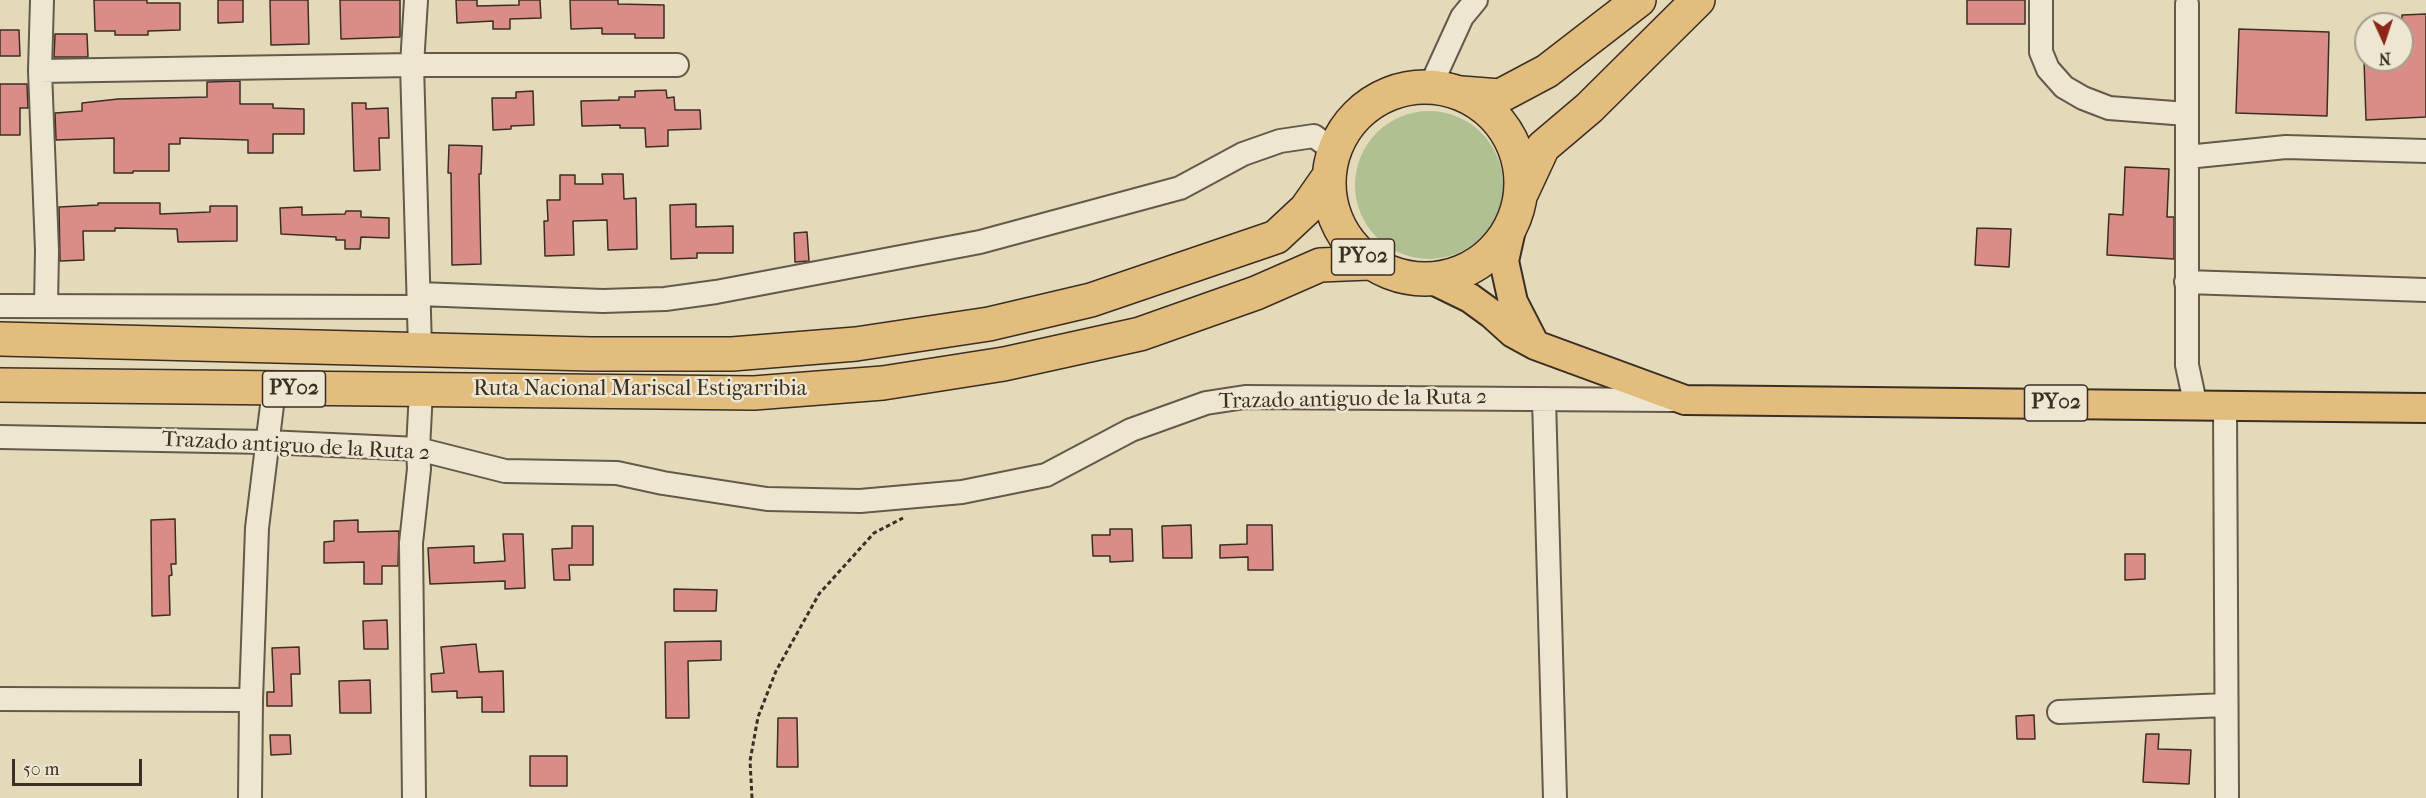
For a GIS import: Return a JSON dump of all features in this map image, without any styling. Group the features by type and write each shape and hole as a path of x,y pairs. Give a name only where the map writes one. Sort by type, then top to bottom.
{"highway":[{"name":"PY02","path":"1639,0 1547,71 1500,96 1445,90 1400,90 1371,102 1349,123 1330,165 1332,212 1346,240 1369,263 1400,277 1433,280 1465,271 1474,265 1493,252 1512,225 1521,194 1543,147 1589,108 1698,0"},
{"name":"PY02","path":"1445,90 1487,109 1508,133 1520,162 1521,194"},
{"name":"Ruta Nacional Mariscal Estigarribia","path":"0,339 591,354 732,354 856,344 989,324 1091,300 1276,237 1306,209 1330,165"},
{"name":"Ruta Nacional Mariscal Estigarribia","path":"0,385 754,393 883,383 1004,364 1140,334 1256,293 1320,265 1369,263"}],"main road":[{"name":"PY02","path":"1512,225 1504,261 1513,302 1534,345"},
{"name":"PY02","path":"1433,280 1470,298 1513,333 1534,345 1685,400 2426,408"}],"street":[{"path":"42,0 40,71 46,306"},
{"path":"416,0 412,65 420,348"},
{"path":"1445,90 1462,17 1476,0"},
{"path":"2041,0 2041,52 2048,69 2064,87 2083,98 2109,108 2187,114"},
{"path":"2187,4 2187,365 2196,407"},
{"path":"40,71 412,65 677,65"},
{"path":"0,306 664,300 980,242 1180,188 1243,154 1280,141 1314,136 1330,165"},
{"path":"2187,157 2286,147 2426,151"},
{"path":"2186,282 2426,290"},
{"path":"250,798 257,528 274,389"},
{"path":"414,798 411,543 419,469 421,391"},
{"name":"Trazado antiguo de la Ruta 2","path":"0,437 267,442 418,449 505,471 617,472 663,483 767,499 860,501 962,492 1046,475 1131,430 1206,403 1245,397 1685,400"},
{"path":"1544,399 1555,798"},
{"path":"2225,407 2227,798"},
{"path":"0,699 251,700"},
{"path":"2059,712 2226,705"}],"path":[{"path":"752,798 750,761 758,717 776,671 819,594 874,533 912,514"}],"green space":[{"path":"1429,111 1457,116 1482,132 1498,157 1503,185 1498,213 1482,238 1457,254 1429,259 1401,254 1376,238 1360,213 1355,185 1360,157 1376,132 1401,116"}],"building":[{"path":"94,0 147,0 147,3 180,3 180,30 148,31 148,35 115,35 115,31 95,31"},
{"path":"218,0 243,0 243,22 218,23"},
{"path":"270,0 308,0 309,44 271,45"},
{"path":"340,0 400,0 400,37 341,39"},
{"path":"456,0 477,0 477,6 519,5 519,0 540,0 541,18 510,19 510,29 493,29 493,21 457,23"},
{"path":"570,0 618,0 618,4 664,5 664,38 635,38 635,34 602,34 602,28 571,29"},
{"path":"1967,0 2025,0 2025,24 1967,24"},
{"path":"2414,14 2426,14 2426,117 2366,120 2364,72 2414,72"},
{"path":"2239,29 2329,32 2327,116 2236,113"},
{"path":"0,30 19,30 20,56 0,56"},
{"path":"55,34 87,34 88,57 54,57"},
{"path":"240,81 240,104 273,104 273,108 304,109 304,134 273,134 273,153 248,153 248,140 180,138 180,144 169,144 169,171 133,171 133,173 114,173 114,138 56,140 55,113 82,111 82,103 118,99 207,97 207,82"},
{"path":"0,84 27,84 28,108 20,108 20,135 0,135"},
{"path":"666,90 667,98 674,97 675,110 700,110 701,129 668,130 668,146 646,147 645,128 620,128 620,125 582,126 581,101 619,100 619,97 635,97 635,91"},
{"path":"533,91 534,125 493,130 492,98 516,98 516,92"},
{"path":"352,103 366,103 366,109 388,108 389,138 379,138 380,170 354,171"},
{"path":"449,145 482,146 481,174 479,174 481,264 452,265"},
{"path":"2125,167 2169,169 2167,217 2174,217 2174,259 2107,255 2109,214 2123,215"},
{"path":"602,174 623,174 624,199 636,198 637,249 608,250 607,220 573,221 574,255 545,256 544,221 548,221 547,200 560,200 560,175 575,175 575,184 603,184"},
{"path":"98,203 160,203 160,214 210,212 210,206 237,206 237,241 178,242 177,229 115,228 115,231 83,231 84,260 60,261 59,207 98,205"},
{"path":"696,204 696,227 733,226 733,253 697,253 697,258 671,259 670,205"},
{"path":"302,207 302,215 345,214 346,211 361,211 361,217 389,218 389,238 361,237 360,249 345,249 345,240 336,240 336,237 281,234 280,208"},
{"path":"1977,228 2011,229 2009,267 1975,265"},
{"path":"807,232 809,261 795,262 794,233"},
{"path":"175,519 176,564 171,564 172,575 169,576 170,615 152,616 151,520"},
{"path":"358,520 358,532 399,531 398,566 382,566 382,584 364,584 364,562 324,563 324,542 334,541 334,521"},
{"path":"1191,525 1192,558 1163,558 1162,526"},
{"path":"1247,525 1272,525 1273,570 1248,570 1248,557 1220,558 1220,545 1247,544"},
{"path":"572,526 593,526 593,565 569,565 570,580 554,580 552,549 572,548"},
{"path":"1110,529 1132,529 1133,561 1110,562 1110,556 1093,556 1092,535 1110,535"},
{"path":"503,534 523,534 525,588 505,589 505,581 430,584 428,548 474,546 474,563 505,561"},
{"path":"2125,554 2145,554 2145,579 2125,580"},
{"path":"674,589 717,590 716,611 674,611"},
{"path":"387,620 388,649 364,649 363,621"},
{"path":"721,641 721,660 688,661 689,718 666,718 665,642"},
{"path":"476,644 479,672 503,671 504,712 482,712 482,697 457,698 457,691 432,692 431,674 444,673 441,647"},
{"path":"299,647 300,674 291,674 292,706 267,706 267,692 274,692 272,648"},
{"path":"370,680 371,713 340,713 339,681"},
{"path":"2034,715 2035,739 2017,739 2016,716"},
{"path":"778,718 797,718 798,767 777,767"},
{"path":"2146,734 2159,734 2158,749 2191,750 2189,784 2143,782"},
{"path":"270,735 290,735 291,754 271,755"},
{"path":"530,756 567,756 567,786 530,786"}]}
